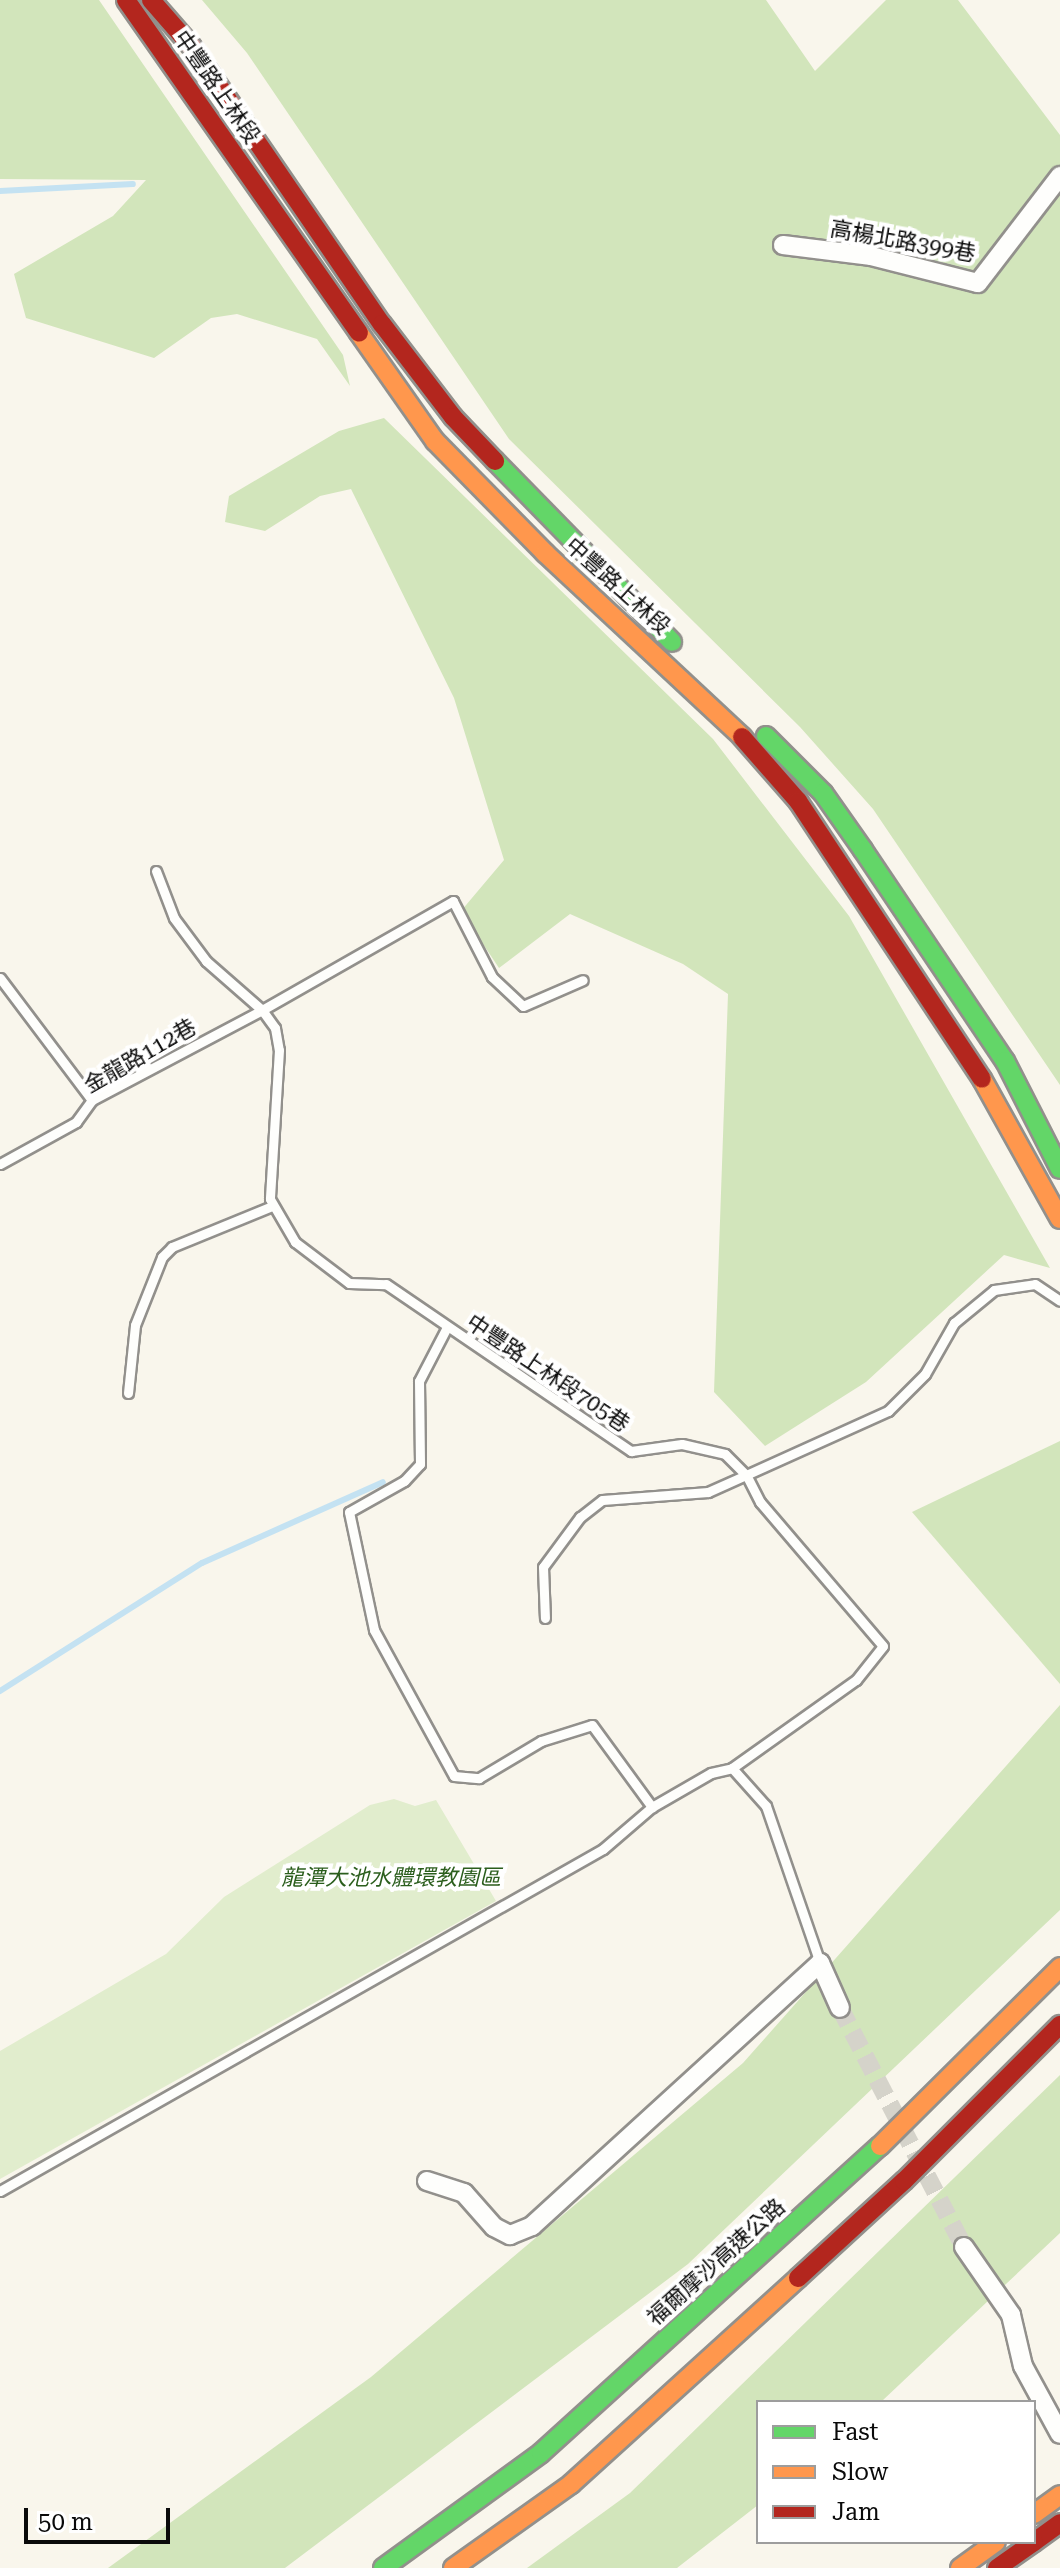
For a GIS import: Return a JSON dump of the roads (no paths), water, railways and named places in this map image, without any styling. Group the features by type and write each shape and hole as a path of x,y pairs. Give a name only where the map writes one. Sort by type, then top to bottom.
{"main road":[{"name":"中豐路上林段","path":"126,0 435,441 545,553 718,709 798,801 976,1069 1024,1146 1060,1219"},
{"name":"中豐路上林段","path":"151,0 192,47 382,324 453,417 823,793 1005,1061 1060,1169"},
{"name":"福爾摩沙高速公路","path":"383,2568 541,2453 873,2153 1060,1967"},
{"path":"453,2568 571,2484 904,2181 1060,2025"},
{"path":"1036,2513 1060,2495"},
{"path":"1036,2541 1060,2523"},
{"path":"960,2568 993,2544"},
{"path":"997,2568 1031,2544"}],"street":[{"name":"高楊北路399巷","path":"783,245 871,256 978,283 1060,176"},
{"path":"427,2181 464,2193 494,2227 510,2235 532,2226 820,1963 840,2008"},
{"path":"964,2247 1011,2315 1023,2366 1060,2434"}],"lane":[{"path":"128,1393 135,1325 162,1257 172,1247 272,1206 279,1050 275,1028 262,1010 206,961 174,918 156,871"},
{"name":"金龍路112巷","path":"0,1164 76,1122 92,1100 262,1010 453,901 492,977 523,1006 583,980"},
{"path":"0,978 92,1100"},
{"name":"中豐路上林段705巷","path":"272,1206 295,1242 349,1283 386,1284 631,1451 682,1444 725,1454 746,1475"},
{"path":"545,1618 543,1567 580,1517 602,1500 708,1492 888,1411 925,1374 954,1323 994,1290 1035,1284 1060,1301"},
{"path":"447,1327 419,1381 420,1464 404,1481 349,1512 374,1630 454,1776 479,1778 541,1741 592,1725 652,1807"},
{"path":"0,2191 603,1849 652,1807 711,1773 732,1768 856,1680 883,1646 760,1502 746,1475"},
{"path":"732,1768 766,1806 820,1963"}],"waterway":[{"path":"0,191 133,184"},
{"path":"0,1691 202,1563 383,1482"}],"tunnel":[{"path":"840,2008 964,2247"}],"park label":[{"name":"龍潭大池水體環教園區","path":"391,1878"}]}
